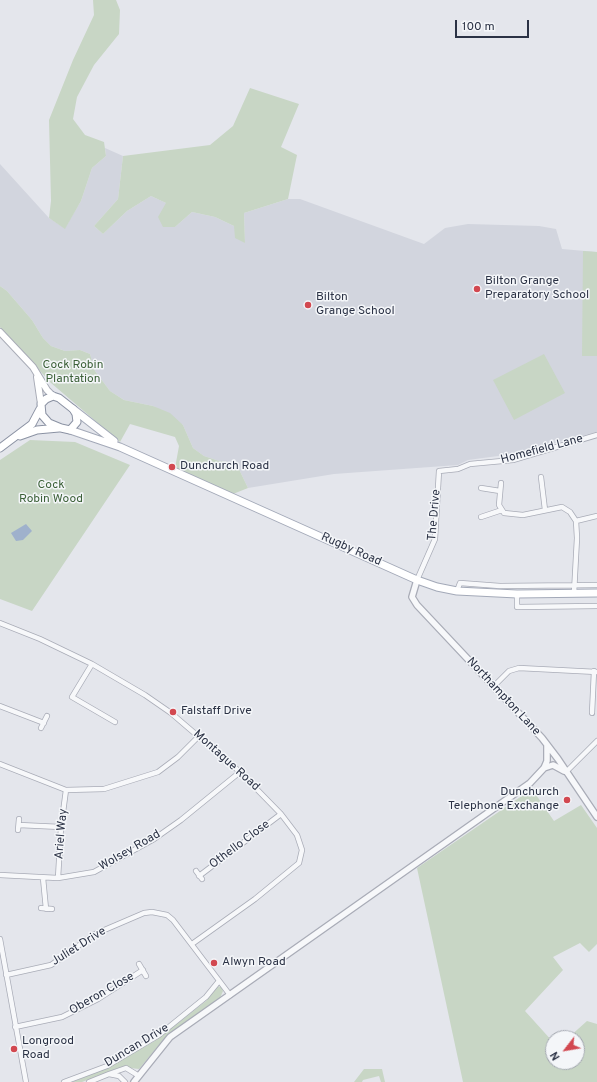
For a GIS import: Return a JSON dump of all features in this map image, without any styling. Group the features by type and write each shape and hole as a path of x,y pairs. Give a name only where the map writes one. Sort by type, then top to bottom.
{"main road":[{"path":"0,332 33,367 47,390 53,396 59,398 120,447"},
{"path":"36,372 40,406 45,419 61,428 101,439 120,447"},
{"path":"0,448 32,424 40,406 46,399 53,396"},
{"path":"70,430 77,422 76,414 73,409"},
{"path":"12,439 31,432 61,428"},
{"name":"Rugby Road","path":"120,447 417,580 457,591 517,594 597,593"}],"street":[{"name":"Homefield Lane","path":"439,471 458,469 470,464 513,460 597,435"},
{"name":"The Drive","path":"417,580 435,539 439,471"},
{"path":"541,477 545,510"},
{"path":"501,483 499,505 502,510 510,514 523,515 562,508 570,512 576,521 574,593"},
{"path":"481,488 500,491"},
{"path":"481,517 502,510"},
{"path":"576,521 586,517 597,516"},
{"name":"Northampton Lane","path":"417,580 412,598 417,605 494,686 547,746 597,818"},
{"path":"457,591 460,583 500,586 574,584 597,585"},
{"path":"585,584 586,593"},
{"path":"517,594 514,607 597,606"},
{"name":"Montague Road","path":"0,623 40,639 92,664 145,695 199,736 240,772 281,814 301,842 302,850 299,863 255,899 192,944"},
{"path":"92,664 72,698 115,722"},
{"path":"494,686 509,671 519,668 595,672 592,713"},
{"path":"0,706 44,723"},
{"path":"41,728 47,716"},
{"path":"0,764 66,790 104,789 149,776 168,766 199,736"},
{"path":"544,768 553,765 566,772 597,741"},
{"path":"134,1082 170,1037 530,783 544,768 547,761 547,746"},
{"name":"Wolsey Road","path":"0,875 58,878 94,872 154,839 181,820 240,772"},
{"name":"Ariel Way","path":"58,878 61,827 66,790"},
{"name":"Othello Close","path":"196,871 200,878 281,814"},
{"path":"19,819 19,827 61,827"},
{"path":"44,878 44,909 52,909"},
{"name":"Juliet Drive","path":"6,975 50,965 95,934 144,913 152,912 167,915 173,920 230,995"},
{"path":"0,939 26,1082"},
{"name":"Oberon Close","path":"139,964 146,976"},
{"name":"Oberon Close","path":"15,1027 62,1017 98,999 143,970"},
{"name":"Duncan Drive","path":"64,1082 107,1066 159,1035 206,998 219,981"},
{"path":"89,1082 126,1068 139,1076"},
{"path":"109,1074 119,1076 125,1082"}],"shaded area":[{"name":"Bilton Grange School","path":"105,148 123,156 118,199 94,226 103,234 127,211 151,196 166,203 175,227 192,212 215,217 234,226 245,243 244,213 288,199 300,199 424,244 445,228 468,224 539,226 556,229 562,249 597,252 597,432 513,454 468,460 458,465 334,474 248,488 236,463 219,461 204,456 193,448 183,425 153,406 124,400 110,391 95,371 90,354 80,350 65,351 51,346 43,338 32,320 7,291 0,286 0,164 49,218 65,228 81,201 92,168 106,156"}],"green space":[{"path":"93,0 116,0 120,10 119,34 94,65 77,97 73,119 85,135 104,142 106,156 92,168 81,201 65,229 49,218 51,201 49,120 73,60 94,15"},
{"path":"250,88 299,104 281,147 297,155 288,199 244,213 245,243 235,238 234,226 215,217 192,212 175,227 163,227 158,217 166,203 151,196 127,211 103,234 94,226 118,199 123,156 210,145 233,126"},
{"path":"583,251 597,252 597,356 582,356"},
{"name":"Cock Robin Plantation","path":"0,286 7,291 32,320 43,338 51,346 65,351 80,350 90,354 95,371 110,391 124,400 153,406 170,413 183,425 193,448 204,456 219,461 236,463 248,488 233,494 175,468 179,446 175,437 130,424 120,442 51,383 0,327"},
{"path":"544,354 565,393 514,420 493,380"},
{"name":"Cock Robin Wood","path":"30,440 75,442 130,465 32,611 0,599 0,460"},
{"path":"532,789 554,821 581,805 597,828 597,944 589,952 580,943 553,957 563,970 525,1011 545,1033 545,1070 585,1070 585,1030 577,1030 587,1021 597,1024 597,1082 463,1082 417,868"},
{"path":"217,986 221,987 223,991 220,998 164,1039 139,1069 121,1067 82,1082 72,1082 112,1065 153,1042 206,1001"},
{"path":"364,1069 382,1069 385,1082 381,1082 379,1076 363,1080 362,1082 354,1082"}],"water":[{"path":"26,524 32,531 23,540 16,541 11,533"}],"place":[{"name":"Bilton Grange Preparatory School","path":"477,289"},
{"name":"Bilton Grange School","path":"308,305"},
{"name":"Dunchurch Road","path":"172,467"},
{"name":"Falstaff Drive","path":"173,712"},
{"name":"Dunchurch Telephone Exchange","path":"567,800"},
{"name":"Alwyn Road","path":"214,963"},
{"name":"Longrood Road","path":"14,1049"}]}
